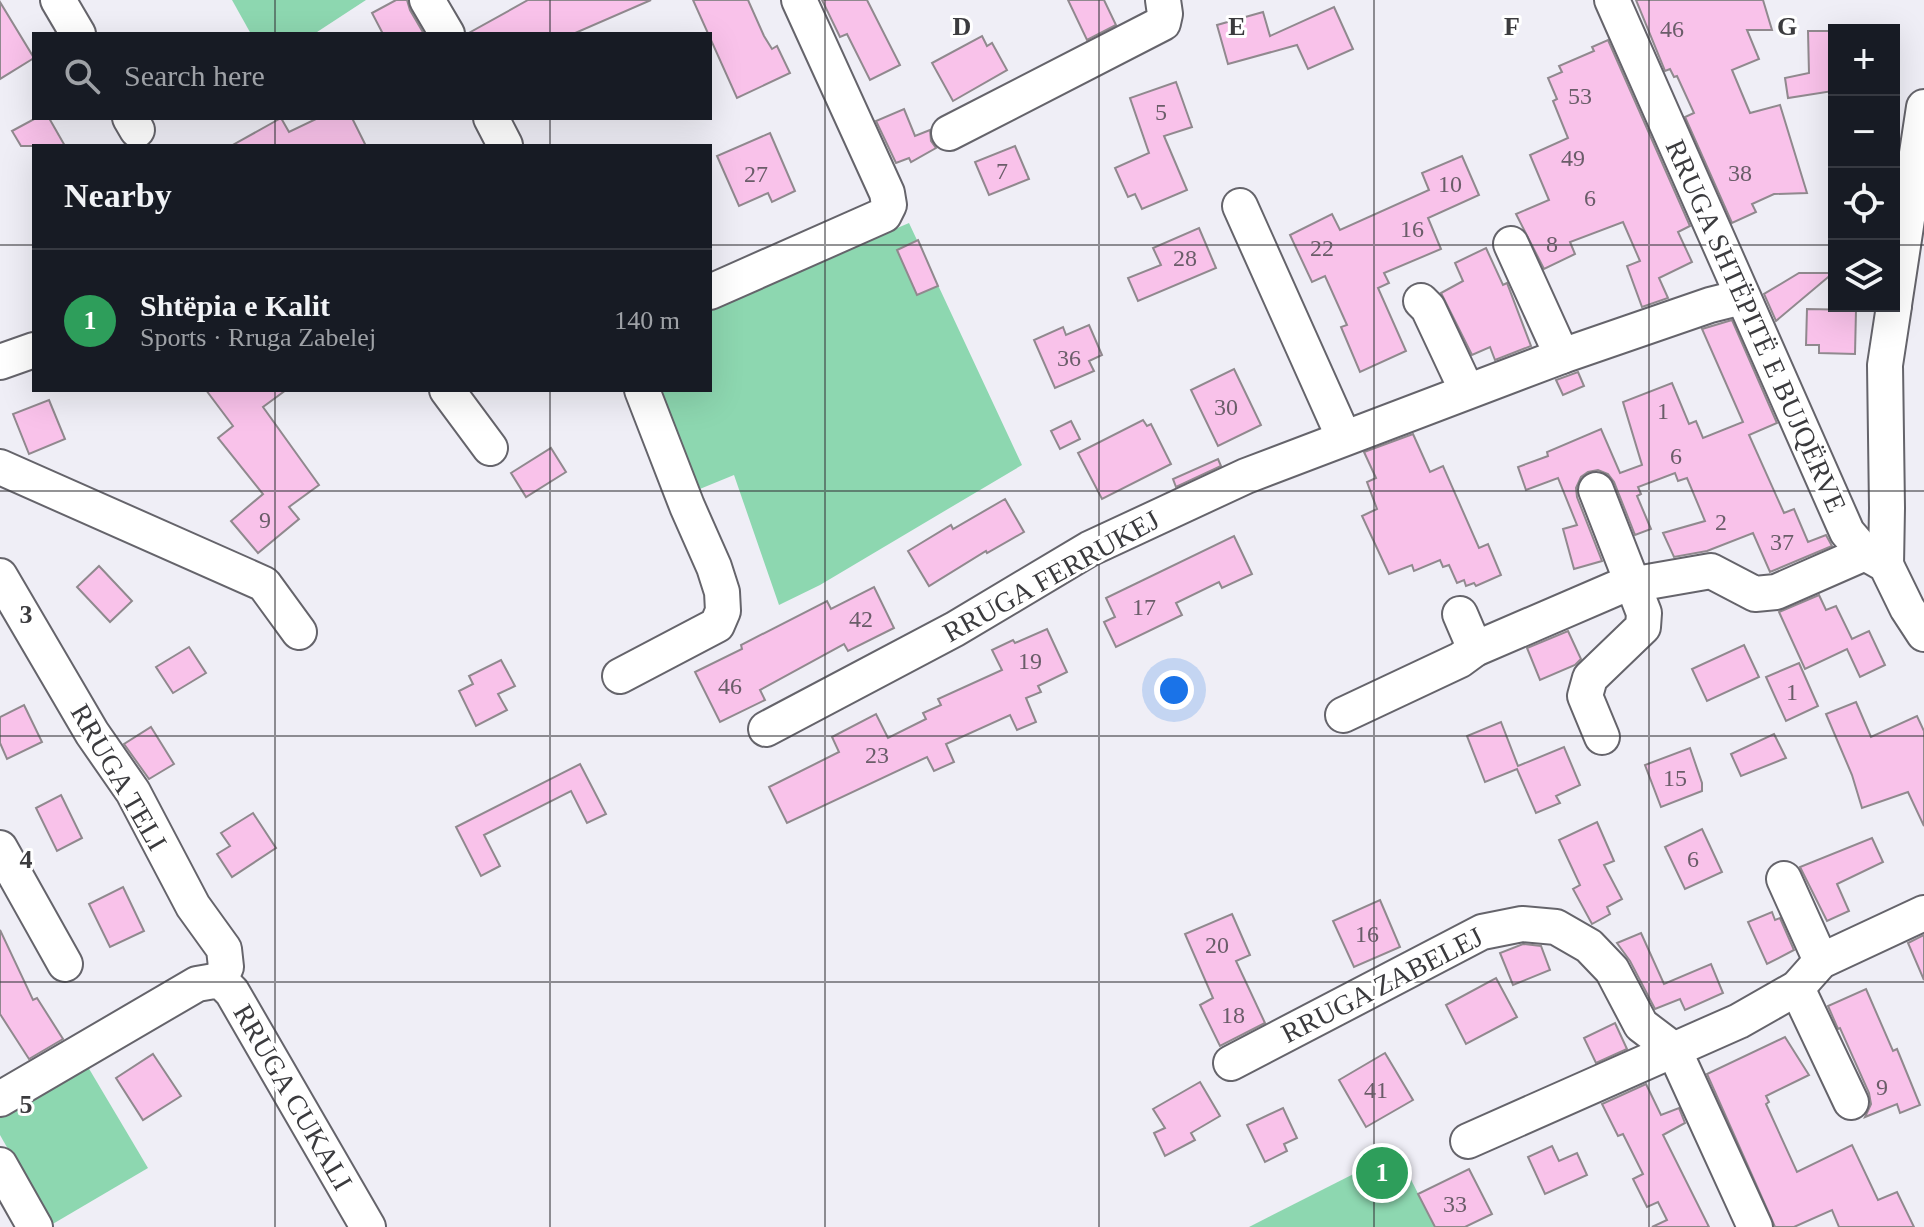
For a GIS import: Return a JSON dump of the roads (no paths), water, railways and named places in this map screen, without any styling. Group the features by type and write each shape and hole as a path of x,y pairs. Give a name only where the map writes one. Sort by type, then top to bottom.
{"street":[{"path":"58,0 77,32"},
{"path":"427,0 446,32"},
{"path":"712,291 884,215 889,205 887,193 799,0"},
{"name":"RRUGA SHTËPITË E BUJQËRVE","path":"1612,0 1847,532 1875,559 1924,634"},
{"path":"949,133 1163,23 1166,1"},
{"path":"1900,265 1924,107"},
{"path":"1240,206 1344,438"},
{"path":"1511,244 1562,356"},
{"name":"RRUGA FERRUKEJ","path":"766,729 955,629 1089,549 1246,476 1562,356 1742,297"},
{"path":"1421,301 1428,308 1467,391"},
{"path":"1343,715 1460,660 1475,649 1619,587 1711,571 1755,594 1776,592 1875,559 1885,365 1893,312"},
{"path":"0,362 32,351"},
{"path":"448,392 490,448"},
{"path":"620,676 717,625 723,611 722,592 714,567 643,392"},
{"path":"0,467 264,584 299,632"},
{"path":"1596,490 1644,613 1643,627 1590,678 1585,696 1602,737"},
{"name":"RRUGA TELI","path":"0,576 92,733 133,792 193,906 224,949 226,967 220,980"},
{"path":"1460,614 1475,649"},
{"path":"0,848 65,964"},
{"path":"1784,879 1821,961"},
{"path":"1468,1141 1739,1021 1797,988 1821,961 1924,913"},
{"name":"RRUGA ZABELEJ","path":"1231,1063 1482,932 1522,924 1556,927 1589,946 1612,970 1641,1025 1674,1050 1755,1227"},
{"name":"RRUGA CUKALI","path":"0,1099 197,984 220,980 232,992 368,1227"},
{"path":"1797,988 1851,1102"},
{"path":"0,1165 35,1227"}],"place":[{"name":"Shtëpia e Kalit","path":"1382,1173"}]}
